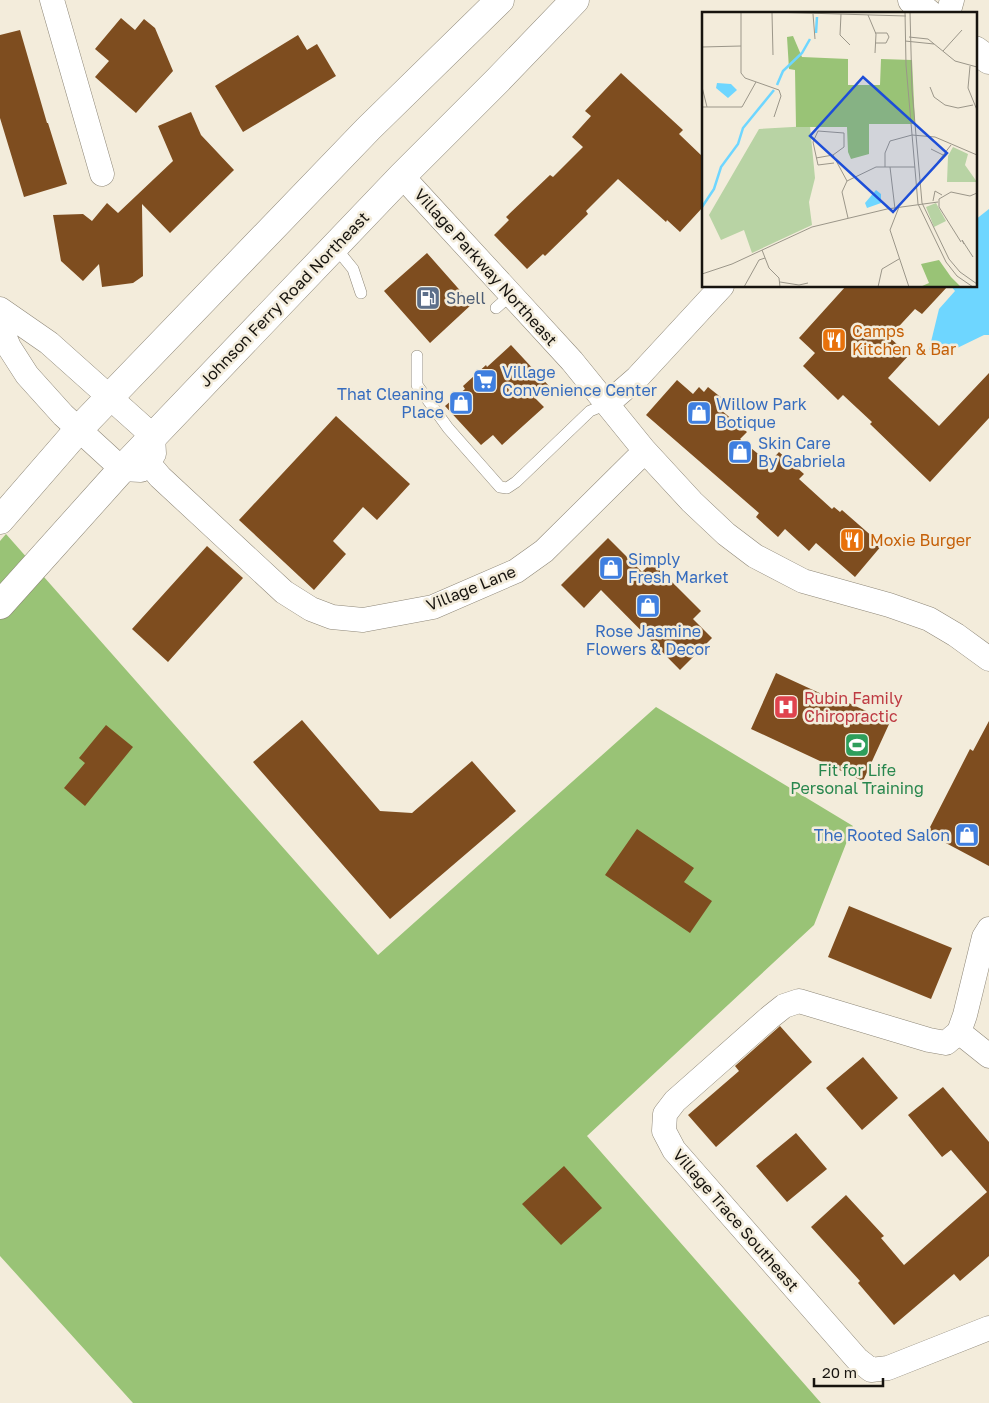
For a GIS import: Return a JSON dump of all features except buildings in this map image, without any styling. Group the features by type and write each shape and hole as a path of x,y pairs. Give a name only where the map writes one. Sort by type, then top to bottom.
{"main road":[{"path":"0,520 78,429 368,129 500,0"},
{"name":"Johnson Ferry Road Northeast","path":"0,605 153,436 402,176 575,0"},
{"path":"912,0 927,12"},
{"path":"976,51 989,60"}],"street":[{"path":"52,0 102,174"},
{"name":"Village Parkway Northeast","path":"402,176 504,301 572,361 645,451 692,502 726,534 755,556 804,581 889,605 929,619 986,651"},
{"path":"607,404 637,378 720,288"},
{"path":"0,309 49,343 153,436 155,471 122,469 63,415 27,375 9,347 0,326"},
{"name":"Village Lane","path":"155,471 284,592 311,609 325,614 363,620 434,607 516,571 551,544 645,451"},
{"path":"987,933 965,1015 958,1032 989,1056"},
{"name":"Village Trace Southeast","path":"958,1032 946,1043 929,1040 799,1001 784,1006 675,1101 665,1114 664,1131 674,1150 857,1359 871,1370 888,1368 989,1328"}],"lane":[{"path":"335,247 352,269 361,293"},
{"path":"417,356 417,385 448,428 500,487 507,488 516,482 590,410 607,404"}],"green space":[{"path":"6,534 378,955 656,707 853,826 814,925 587,1136 821,1403 133,1403 0,1256 0,541"}],"water":[{"path":"989,209 989,335 984,335 949,352 929,350 939,309 955,291 953,288 976,288 976,219"}],"place":[{"name":"Shell","path":"428,298"},
{"name":"Camps Kitchen & Bar","path":"834,340"},
{"name":"Village Convenience Center","path":"485,381"},
{"name":"That Cleaning Place","path":"461,403"},
{"name":"Willow Park Botique","path":"699,413"},
{"name":"Skin Care By Gabriela","path":"740,452"},
{"name":"Moxie Burger","path":"852,540"},
{"name":"Simply Fresh Market","path":"611,568"},
{"name":"Rose Jasmine Flowers & Decor","path":"648,606"},
{"name":"Rubin Family Chiropractic","path":"786,707"},
{"name":"Fit for Life Personal Training","path":"857,745"},
{"name":"The Rooted Salon","path":"967,835"}]}
